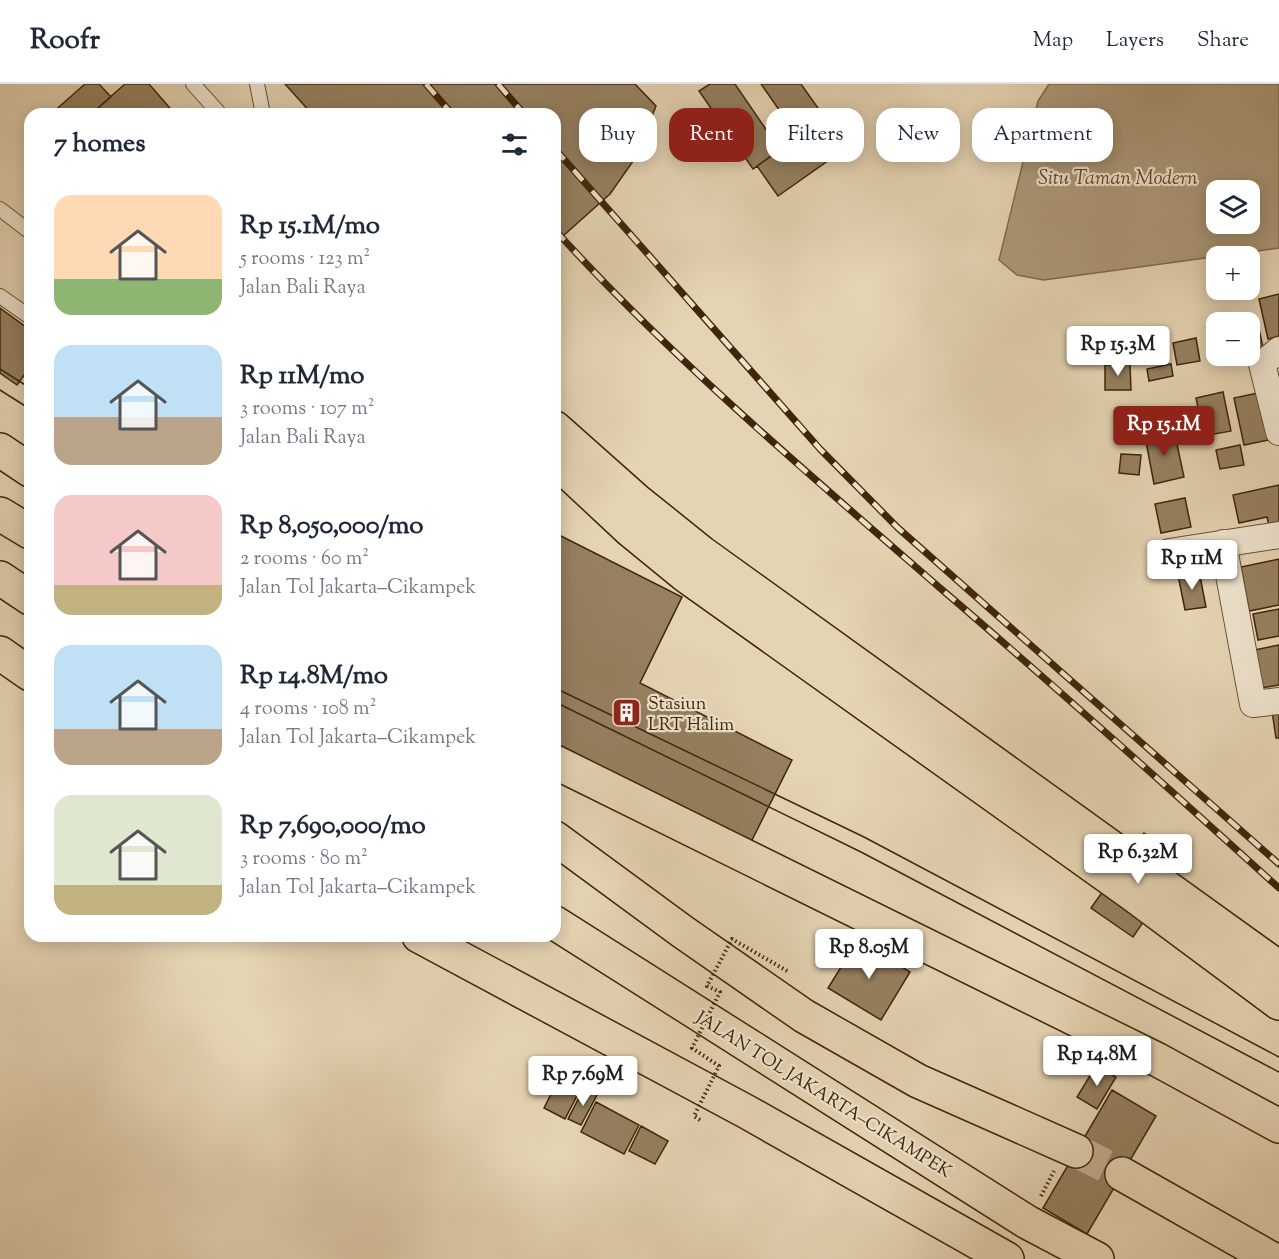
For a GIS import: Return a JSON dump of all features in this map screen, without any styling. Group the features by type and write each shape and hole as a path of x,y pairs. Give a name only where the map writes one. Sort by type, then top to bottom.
{"highway":[{"path":"561,433 636,500 702,553 1279,968"},
{"path":"0,450 24,466"},
{"path":"561,466 630,530 685,575 1112,879 1279,1002"},
{"path":"0,514 24,528"},
{"path":"0,578 24,594"},
{"path":"0,653 24,670"},
{"path":"561,765 1158,1060 1279,1125"},
{"path":"561,842 683,932 804,1016 918,1081 1071,1149"},
{"name":"JALAN TOL JAKARTA–CIKAMPEK","path":"561,927 1027,1222 1097,1259"},
{"path":"430,942 747,1112 1007,1259"},
{"path":"1122,1174 1272,1259"}],"street":[{"path":"1279,350 1262,364 1279,432"},
{"path":"1169,552 1279,535"},
{"path":"1223,543 1253,704 1279,701"}],"lane":[{"path":"193,84 215,108"},
{"path":"257,84 262,108"},
{"path":"0,209 24,227"},
{"path":"0,296 24,313"}],"path":[{"path":"700,1120 694,1116 719,1066 692,1048 720,992 707,986 732,939 789,972"},
{"path":"1031,1190 1041,1196 1071,1149"}],"water":[{"name":"Situ Taman Modern","path":"1049,84 1279,84 1279,248 1260,251 1260,246 1206,246 1206,258 1044,280 1017,275 999,260 1023,162 1113,162 1113,108 1036,108"}],"building":[{"path":"85,84 99,84 111,97 98,108 58,108"},
{"path":"125,84 149,84 170,108 98,108"},
{"path":"285,84 635,84 656,106 655,108 579,108 579,162 632,162 610,194 561,238 561,108 307,108"},
{"path":"710,84 735,84 751,108 711,108 699,91"},
{"path":"761,84 801,84 818,108 778,108"},
{"path":"754,112 766,129 766,160 753,169 748,162 754,162"},
{"path":"766,160 766,162 826,162 778,196 757,166"},
{"path":"1279,294 1279,336 1268,339 1260,299"},
{"path":"0,308 24,326 24,375 17,385 0,373"},
{"path":"1260,334 1264,352 1260,353"},
{"path":"1196,338 1200,361 1177,365 1173,343"},
{"path":"1130,364 1131,390 1105,390 1105,365"},
{"path":"1171,364 1173,376 1149,381 1147,369"},
{"path":"1223,392 1231,431 1204,436 1196,398"},
{"path":"1263,392 1273,439 1244,445 1234,398"},
{"path":"1120,419 1137,421 1136,440 1119,439"},
{"path":"1174,430 1184,477 1154,484 1145,436"},
{"path":"1240,445 1244,465 1220,469 1216,450"},
{"path":"1121,454 1141,455 1139,475 1119,473"},
{"path":"1279,485 1279,524 1269,526 1267,517 1239,523 1233,495"},
{"path":"1185,498 1191,527 1161,533 1155,504"},
{"name":"Stasiun LRT Halim","path":"561,536 682,597 640,683 792,760 751,842 561,746"},
{"path":"1279,559 1279,605 1249,611 1241,567"},
{"path":"1199,571 1206,607 1185,610 1178,575"},
{"path":"1279,609 1279,636 1258,640 1253,614"},
{"path":"1279,645 1279,685 1261,688 1254,650"},
{"path":"1279,710 1279,738 1276,738 1272,711"},
{"path":"1144,833 1185,861 1133,937 1091,908"},
{"path":"858,940 910,972 881,1020 828,988"},
{"path":"1096,1066 1116,1077 1097,1109 1077,1097"},
{"path":"561,1075 582,1086 565,1119 544,1108"},
{"path":"584,1088 597,1095 581,1125 568,1119"},
{"path":"1112,1090 1156,1116 1087,1234 1043,1208"},
{"path":"596,1102 639,1125 624,1154 581,1132"},
{"path":"641,1126 668,1141 655,1164 629,1151"}],"tunnel":[{"path":"1076,1151 1122,1174"}],"tram line":[{"path":"0,369 24,384"},
{"path":"0,390 24,405"},
{"path":"561,691 864,837 1279,1057"},
{"path":"561,705 861,852 1279,1072"}],"railway":[{"path":"426,84 447,108"},
{"path":"498,84 519,108"},
{"path":"561,156 820,449 898,528 1279,864"},
{"path":"561,236 646,325 742,415 1068,699 1279,888"}],"place":[{"name":"Stasiun LRT Halim","path":"627,713"}]}
